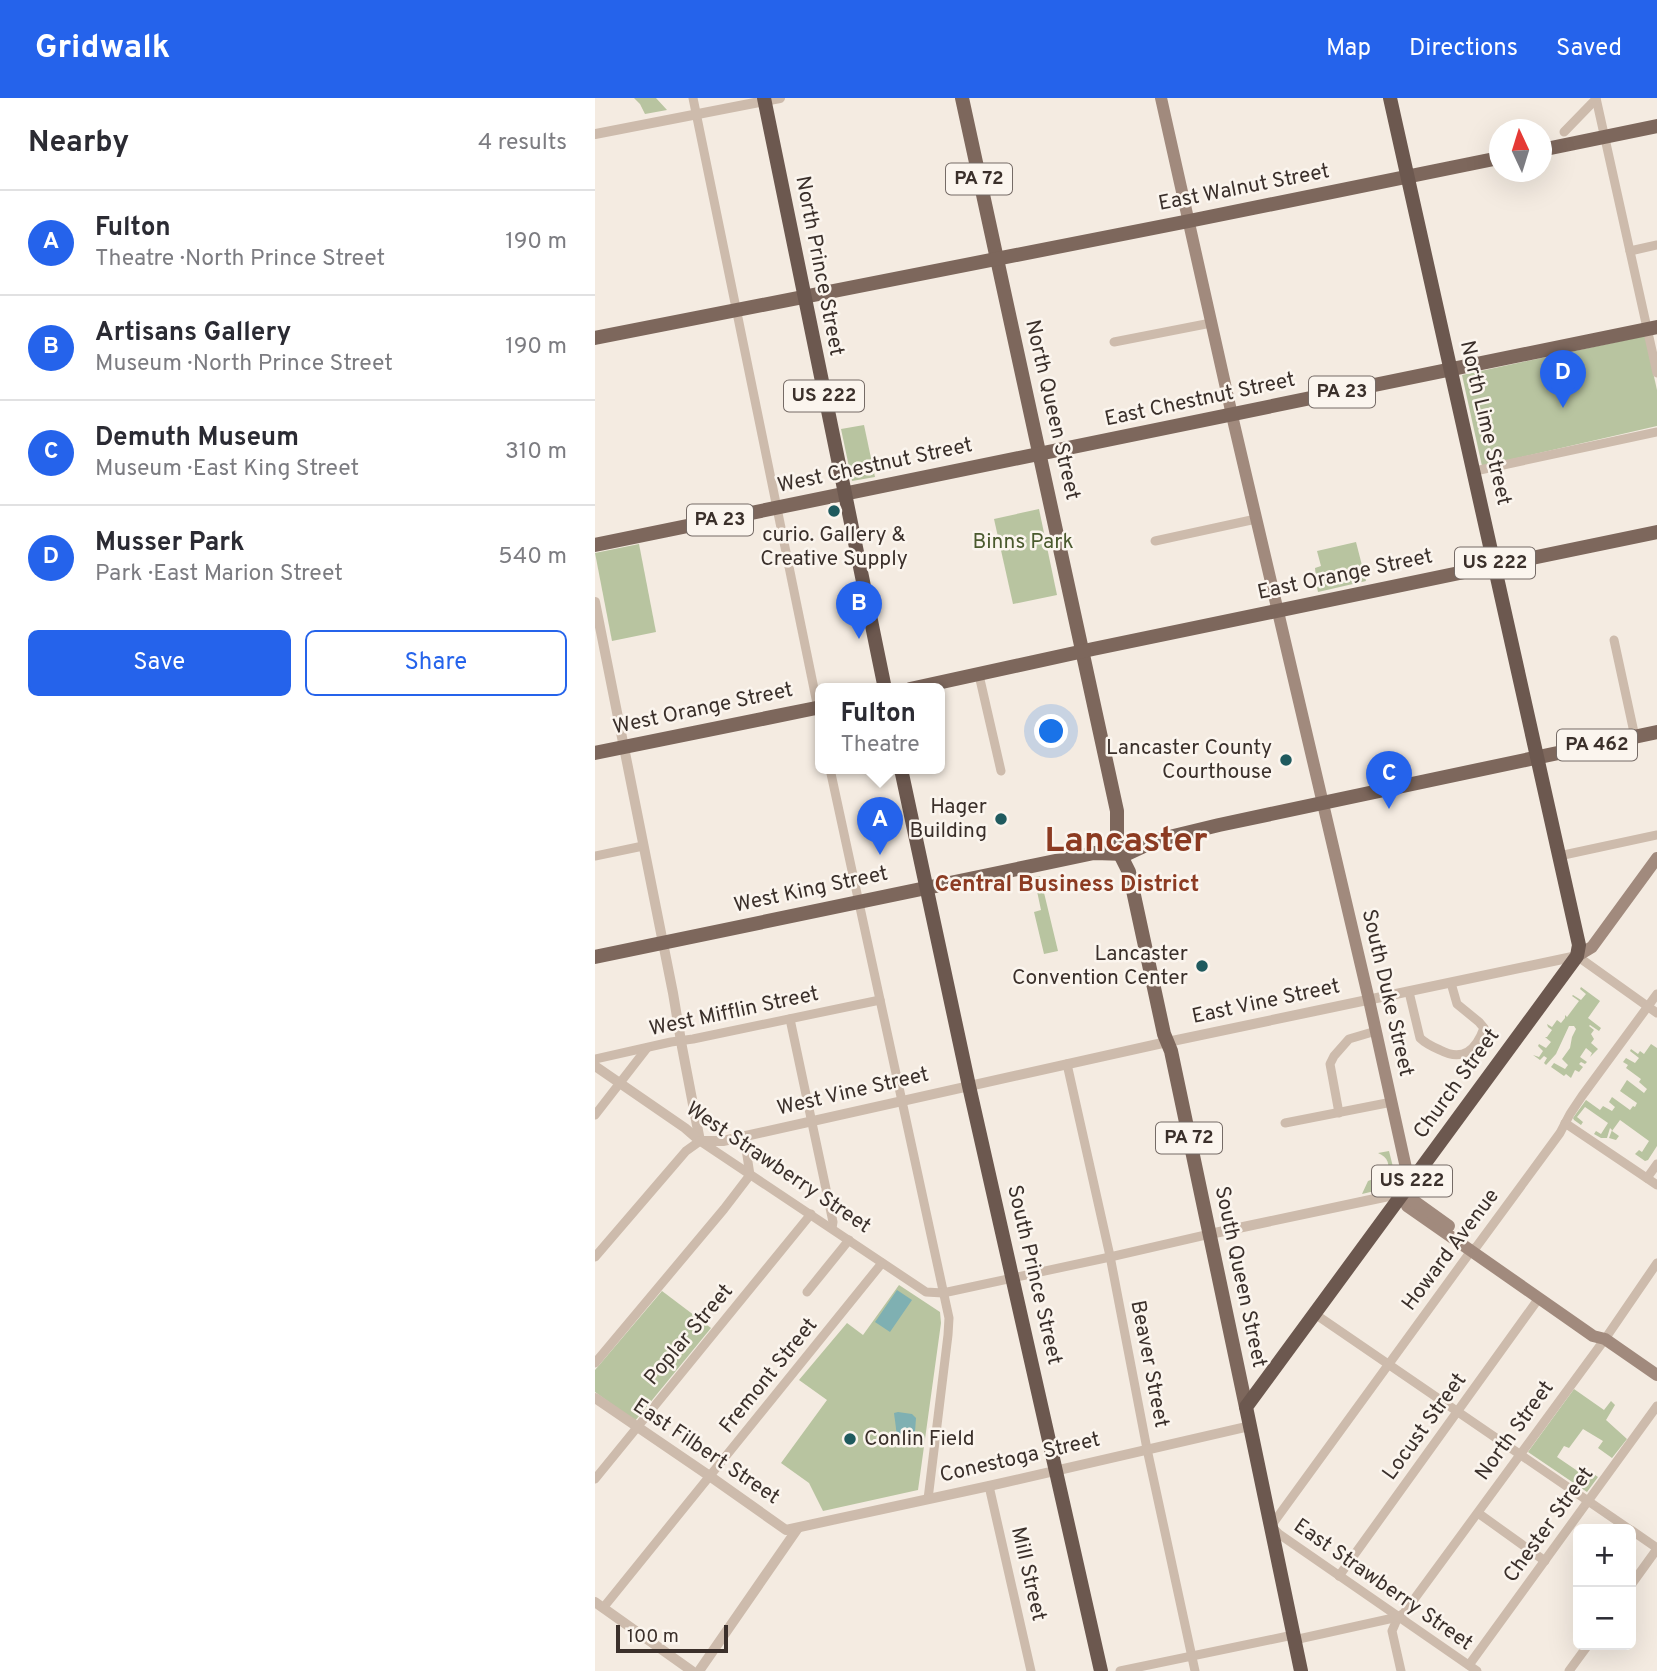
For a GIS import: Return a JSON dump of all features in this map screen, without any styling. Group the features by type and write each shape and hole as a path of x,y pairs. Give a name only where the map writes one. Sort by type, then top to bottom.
{"highway":[{"name":"North Lime Street","path":"1390,98 1475,471 1536,757"},
{"name":"North Prince Street","path":"764,99 884,683"},
{"name":"US 222","path":"1536,757 1579,945 1577,956"},
{"path":"902,774 926,888"},
{"name":"South Prince Street","path":"926,888 1101,1671"},
{"name":"Church Street","path":"1246,1407 1577,956"},
{"name":"South Queen Street","path":"1246,1407 1301,1671"}],"main road":[{"name":"North Queen Street","path":"962,98 1117,811 1116,839 1119,855"},
{"name":"South Duke Street","path":"1161,98 1392,1102 1406,1168 1403,1193"},
{"path":"1552,148 1657,126"},
{"name":"East Walnut Street","path":"595,338 1489,160"},
{"name":"East Chestnut Street","path":"1040,454 1652,328"},
{"name":"West Chestnut Street","path":"595,545 1040,454"},
{"name":"East Orange Street","path":"1083,651 1657,532"},
{"path":"939,683 1083,651"},
{"name":"West Orange Street","path":"595,753 815,708"},
{"name":"PA 462","path":"1119,855 1131,853 1162,838 1657,732"},
{"name":"West King Street","path":"595,957 1094,853 1119,855"},
{"name":"South Queen Street","path":"1119,855 1129,873 1171,1051 1246,1407"},
{"name":"Church Street","path":"1577,956 1592,947 1657,858"},
{"path":"1403,1193 1539,1298 1594,1336 1605,1339"},
{"path":"1474,1249 1598,1330 1605,1339 1657,1375"}],"street":[{"path":"693,98 815,688"},
{"path":"595,134 780,98"},
{"path":"1564,132 1596,99"},
{"path":"1596,99 1629,251 1652,328 1657,373"},
{"path":"1629,251 1657,245"},
{"path":"1114,342 1211,323"},
{"path":"1475,471 1657,432"},
{"path":"1155,541 1256,519"},
{"path":"595,602 700,1142 686,1151 595,1257"},
{"path":"1614,640 1635,737"},
{"path":"979,675 1001,772"},
{"path":"831,774 949,1326 927,1499"},
{"path":"1559,856 1657,835"},
{"path":"595,856 643,846"},
{"path":"1577,956 1657,1013"},
{"name":"East Vine Street","path":"1167,1042 1577,956"},
{"path":"1409,992 1420,1038 1447,1054 1459,1056 1468,1052 1484,1028 1457,1004 1451,983"},
{"name":"Howard Avenue","path":"1271,1526 1560,1133 1582,1096 1657,994"},
{"name":"West Mifflin Street","path":"595,1059 880,1000"},
{"path":"790,1019 833,1222 832,1228"},
{"path":"1339,1113 1329,1065 1349,1039 1376,1031"},
{"name":"West Vine Street","path":"700,1142 723,1141 1167,1042"},
{"path":"595,1115 647,1048"},
{"name":"Beaver Street","path":"1067,1064 1195,1671"},
{"name":"West Strawberry Street","path":"595,1066 685,1128 700,1142 922,1289 943,1293"},
{"path":"1285,1123 1392,1102"},
{"path":"1565,1123 1657,1185"},
{"path":"595,1363 750,1175 744,1136"},
{"path":"1647,1178 1657,1164"},
{"path":"943,1293 1403,1193"},
{"name":"Poplar Street","path":"595,1479 811,1214"},
{"path":"807,1292 849,1240"},
{"name":"Fremont Street","path":"599,1605 711,1477 882,1262"},
{"name":"North Street","path":"1398,1617 1404,1614 1478,1513 1657,1263"},
{"name":"Locust Street","path":"1339,1576 1539,1298"},
{"path":"1315,1314 1621,1524"},
{"name":"East Filbert Street","path":"595,1398 786,1530 798,1528"},
{"name":"Chester Street","path":"1473,1668 1545,1561 1657,1406"},
{"name":"Conestoga Street","path":"798,1528 1250,1426"},
{"name":"Mill Street","path":"989,1486 1031,1671"},
{"path":"1478,1513 1545,1561"},
{"name":"East Strawberry Street","path":"1271,1526 1473,1668"},
{"path":"699,1671 798,1528"},
{"path":"1636,1534 1657,1549 1636,1578"},
{"path":"599,1605 692,1671"},
{"path":"1120,1671 1398,1617"},
{"path":"1398,1617 1392,1631 1401,1671"},
{"path":"1569,1671 1584,1650"}],"green space":[{"path":"634,98 656,98 667,110 645,114"},
{"path":"1645,336 1657,390 1657,426 1482,466 1462,375"},
{"path":"864,425 875,477 852,481 841,429"},
{"name":"Binns Park","path":"1039,509 1057,595 1013,604 994,519"},
{"path":"1356,542 1366,581 1318,592 1317,587 1321,581 1316,578 1315,568 1321,566 1317,551"},
{"path":"639,544 656,632 612,641 595,553"},
{"path":"1040,876 1058,951 1044,954 1034,912 1041,910 1034,877"},
{"path":"1581,987 1600,1001 1588,1018 1601,1028 1599,1031 1589,1026 1594,1030 1591,1043 1598,1049 1590,1057 1592,1053 1586,1048 1580,1057 1587,1062 1579,1064 1583,1067 1579,1072 1575,1070 1571,1078 1551,1067 1554,1063 1565,1069 1568,1065 1562,1059 1570,1048 1576,1029 1574,1026 1569,1026 1556,1054 1546,1065 1544,1063 1547,1058 1544,1056 1540,1060 1533,1055 1539,1057 1543,1051 1539,1044 1546,1048 1551,1042 1545,1037 1552,1030 1547,1024 1552,1027 1557,1020 1561,1023 1579,1001 1572,996 1581,1000 1586,994"},
{"path":"1651,1044 1657,1048 1657,1146 1645,1161 1635,1154 1639,1150 1642,1152 1649,1141 1620,1120 1612,1131 1619,1136 1616,1140 1609,1138 1612,1130 1610,1128 1607,1138 1594,1134 1596,1131 1601,1134 1608,1123 1585,1107 1577,1117 1583,1122 1581,1125 1573,1118 1586,1100 1600,1110 1603,1106 1612,1111 1615,1107 1609,1102 1612,1097 1630,1110 1635,1107 1637,1103 1620,1091 1627,1080 1644,1093 1647,1089 1639,1082 1641,1079 1626,1068 1628,1065 1623,1062 1626,1058 1635,1063 1639,1058 1631,1049 1638,1054 1640,1051 1644,1054"},
{"path":"1389,1151 1395,1175 1387,1188 1362,1194 1368,1181 1386,1174 1388,1162 1378,1153"},
{"path":"899,1285 940,1312 941,1323 918,1490 823,1511 809,1483 781,1463 827,1400 799,1380 847,1323 863,1335"},
{"path":"662,1291 711,1328 635,1421 595,1392 595,1370"},
{"path":"1574,1389 1604,1410 1611,1401 1615,1405 1606,1420 1627,1439 1612,1458 1598,1448 1603,1441 1583,1429 1569,1448 1564,1446 1557,1457 1582,1474 1586,1469 1598,1477 1587,1492 1528,1452"}],"water":[{"path":"897,1290 912,1300 890,1332 875,1322"},
{"path":"894,1413 912,1414 916,1418 915,1432 908,1437 897,1436"}],"place":[{"name":"Musser Park","path":"1563,408"},
{"name":"curio. Gallery & Creative Supply","path":"834,511"},
{"name":"Artisans Gallery","path":"859,639"},
{"name":"Lancaster County Courthouse","path":"1286,760"},
{"name":"Demuth Museum","path":"1389,809"},
{"name":"Hager Building","path":"1001,819"},
{"name":"Fulton","path":"880,855"},
{"name":"Lancaster Convention Center","path":"1202,966"},
{"name":"Conlin Field","path":"850,1439"}],"district":[{"name":"Lancaster","path":"1126,842"},
{"name":"Central Business District","path":"1067,885"}]}
